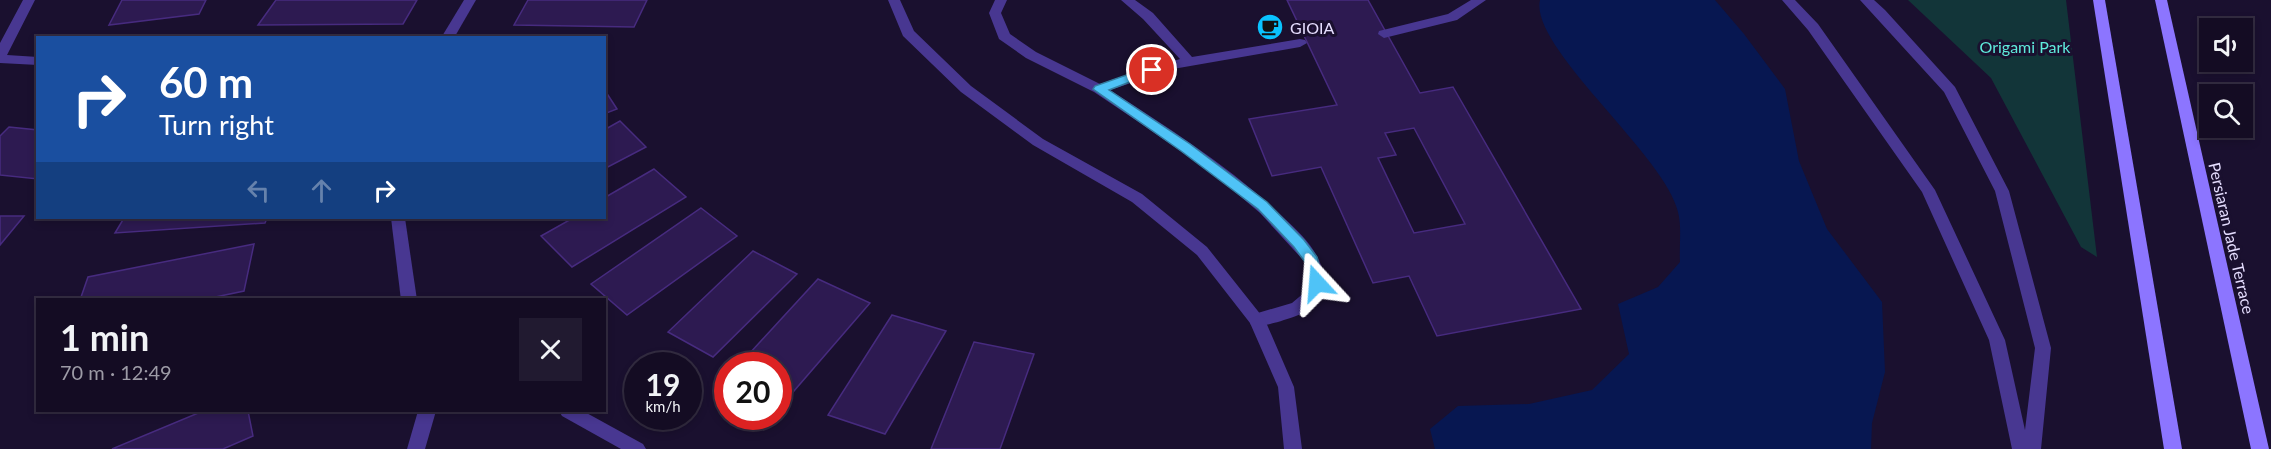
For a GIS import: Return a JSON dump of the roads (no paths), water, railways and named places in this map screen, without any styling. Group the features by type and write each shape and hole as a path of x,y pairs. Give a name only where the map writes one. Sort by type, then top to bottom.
{"street":[{"path":"29,0 0,57 36,61"},
{"path":"448,36 470,0"},
{"path":"894,0 909,33 966,89 1038,142 1137,198 1202,251 1257,320 1287,387 1293,449"},
{"path":"1001,0 994,13 1004,36 1031,55 1099,89 1186,147 1263,205 1299,243 1312,261 1317,283 1308,301 1289,311 1257,320"},
{"path":"1127,0 1148,16 1188,60"},
{"path":"1384,34 1452,17 1480,0"},
{"path":"1788,0 1813,27 1928,190 1997,340 2021,449"},
{"path":"1866,0 1881,13 1950,90 2002,190 2043,348 2032,449"},
{"path":"2099,0 2173,449"},
{"name":"Persiaran Jade Terrace","path":"2161,0 2260,449"},
{"path":"1099,89 1134,75 1188,60 1300,43"},
{"path":"398,219 409,298"},
{"path":"416,449 427,412"},
{"path":"570,412 637,449"}],"place":[{"name":"GIOIA","path":"1270,27"}],"park label":[{"name":"Origami Park","path":"2025,46"}]}
